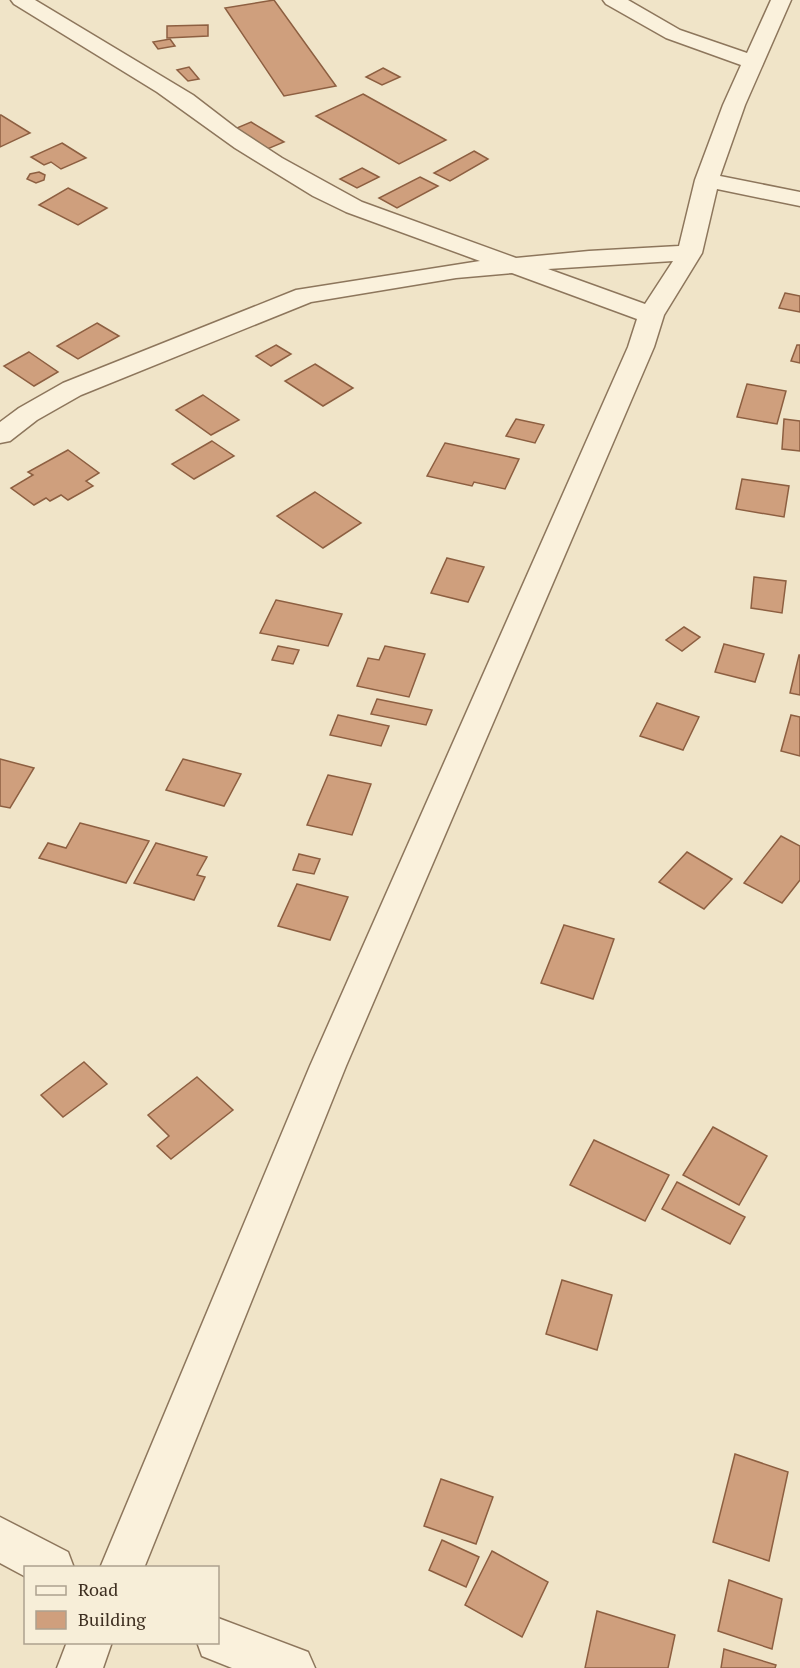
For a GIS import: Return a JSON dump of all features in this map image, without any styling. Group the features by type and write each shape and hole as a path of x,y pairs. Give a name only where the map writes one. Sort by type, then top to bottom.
{"street":[{"path":"21,0 78,36 137,69 194,106 229,133 326,194 354,207 651,315"},
{"path":"613,0 673,34 753,62"},
{"path":"123,1566 328,1066 641,347 651,315 690,252 707,180 734,105 781,0"},
{"path":"707,180 800,199"},
{"path":"0,435 28,414 72,389 305,295 456,271 690,252"},
{"path":"0,1539 48,1566"},
{"path":"219,1640 292,1668"},
{"path":"80,1668 89,1644"}],"building":[{"path":"274,0 336,86 284,96 225,8"},
{"path":"208,25 208,36 167,38 167,26"},
{"path":"170,39 175,46 158,49 153,42"},
{"path":"189,67 199,79 188,81 177,70"},
{"path":"383,68 400,77 382,85 366,77"},
{"path":"363,94 446,140 399,164 316,116"},
{"path":"1,115 30,133 0,147"},
{"path":"251,122 284,142 265,150 232,130"},
{"path":"62,143 86,158 61,169 51,162 44,165 31,157"},
{"path":"474,151 488,159 450,181 434,173"},
{"path":"362,168 379,177 357,188 340,179"},
{"path":"39,172 45,175 44,180 36,183 27,179 30,174"},
{"path":"420,177 438,186 397,208 379,198"},
{"path":"68,188 107,208 78,225 39,205"},
{"path":"785,293 800,296 800,312 779,308"},
{"path":"97,323 119,336 78,359 57,346"},
{"path":"276,345 291,354 271,366 256,356"},
{"path":"797,345 800,345 800,363 791,361"},
{"path":"29,352 58,372 34,386 4,366"},
{"path":"315,364 353,388 323,406 285,381"},
{"path":"747,384 786,391 777,424 737,417"},
{"path":"203,395 239,420 211,435 176,410"},
{"path":"516,419 544,425 535,443 506,436"},
{"path":"784,419 800,421 800,451 782,449"},
{"path":"212,441 234,456 194,479 172,464"},
{"path":"445,443 519,459 505,489 474,482 472,486 427,476"},
{"path":"68,450 99,473 86,481 93,486 68,500 61,495 50,501 46,498 34,505 11,488 33,475 28,472"},
{"path":"742,479 789,486 784,517 736,509"},
{"path":"315,492 361,523 323,548 277,516"},
{"path":"447,558 484,567 468,602 431,593"},
{"path":"754,577 786,581 782,613 751,608"},
{"path":"276,600 342,614 328,646 260,633"},
{"path":"684,627 700,637 682,651 666,640"},
{"path":"724,644 764,654 755,682 715,672"},
{"path":"278,646 299,650 293,664 272,660"},
{"path":"385,646 425,654 409,697 357,686 368,658 379,660"},
{"path":"800,655 800,695 790,693"},
{"path":"377,699 432,710 426,725 371,714"},
{"path":"657,703 699,717 683,750 640,736"},
{"path":"338,715 389,726 381,746 330,735"},
{"path":"791,715 800,717 800,756 781,751"},
{"path":"0,759 34,768 10,808 0,806"},
{"path":"183,759 241,774 224,806 166,790"},
{"path":"328,775 371,784 352,835 307,825"},
{"path":"80,823 149,841 126,883 39,858 48,843 66,848"},
{"path":"781,836 800,846 800,880 782,903 744,883"},
{"path":"156,843 207,857 197,875 205,877 194,900 134,883"},
{"path":"687,852 732,879 704,909 659,882"},
{"path":"299,854 320,859 314,874 293,870"},
{"path":"297,884 348,897 330,940 278,926"},
{"path":"564,925 614,939 593,999 541,983"},
{"path":"84,1062 107,1084 63,1117 41,1095"},
{"path":"197,1077 233,1110 171,1159 157,1146 169,1136 148,1115"},
{"path":"713,1127 767,1156 739,1205 683,1175"},
{"path":"594,1140 669,1175 645,1221 570,1185"},
{"path":"677,1182 745,1217 730,1244 662,1209"},
{"path":"562,1280 612,1295 597,1350 546,1334"},
{"path":"735,1454 788,1472 769,1561 713,1542"},
{"path":"441,1479 493,1497 476,1544 424,1526"},
{"path":"442,1540 479,1557 466,1587 429,1570"},
{"path":"492,1551 548,1582 522,1637 465,1605"},
{"path":"729,1580 782,1599 772,1649 718,1631"},
{"path":"597,1611 675,1635 668,1668 585,1668"},
{"path":"724,1649 776,1665 775,1668 721,1668"}]}
